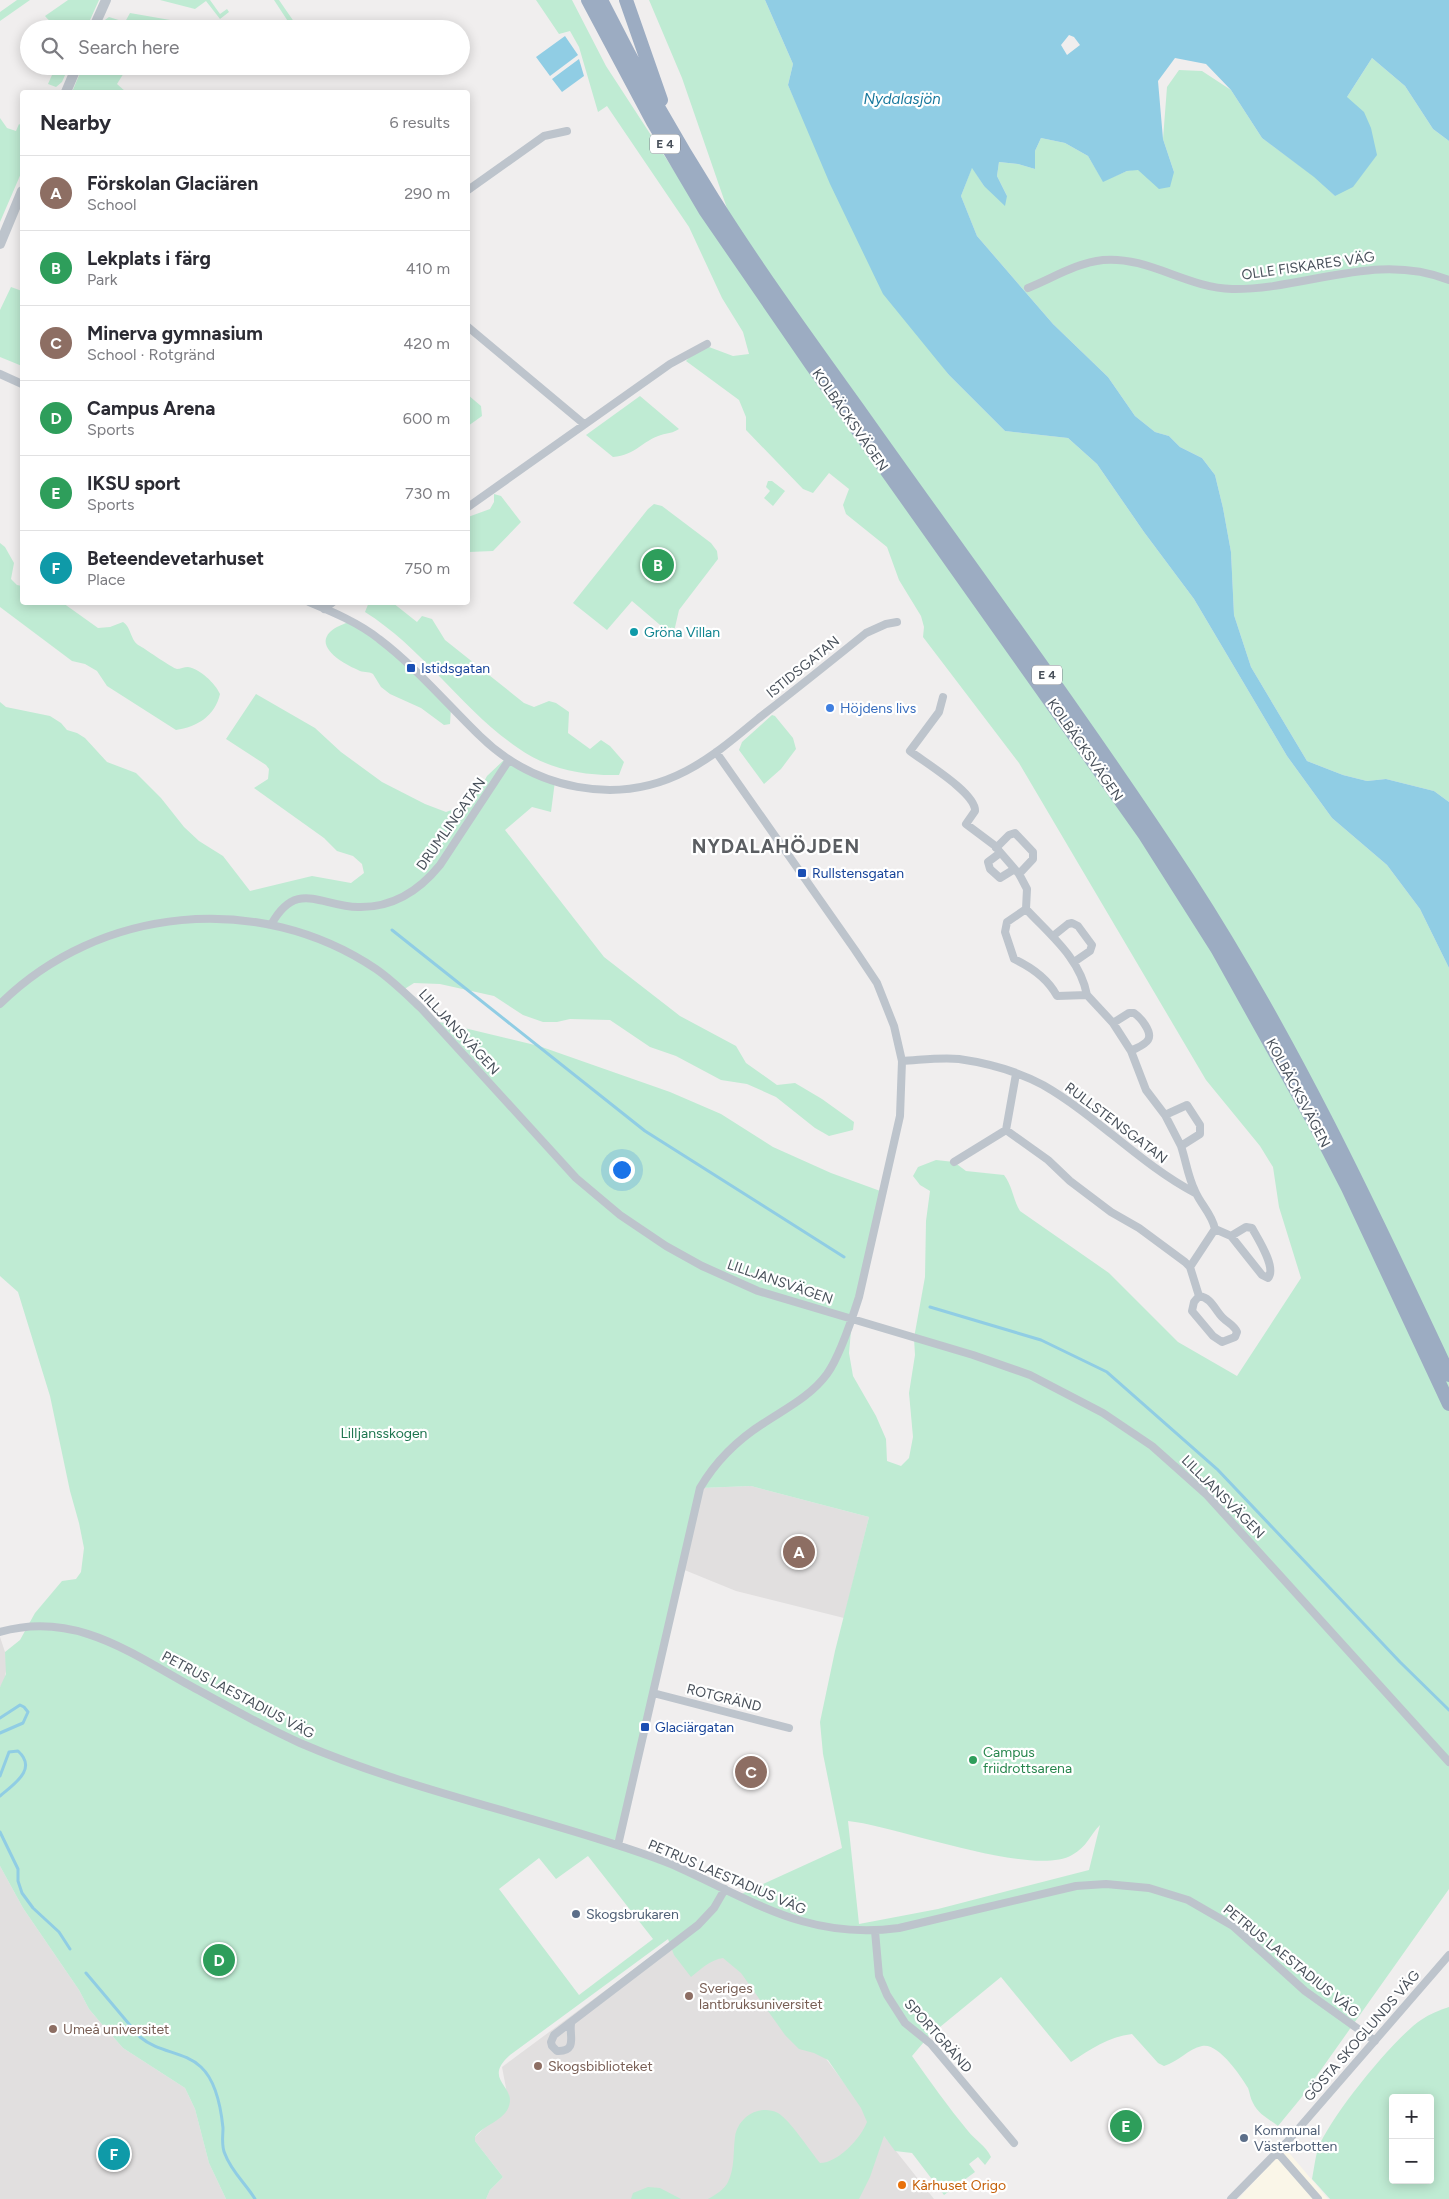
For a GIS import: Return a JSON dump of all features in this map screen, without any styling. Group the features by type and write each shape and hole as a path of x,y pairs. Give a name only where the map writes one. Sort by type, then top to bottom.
{"highway":[{"name":"KOLBÄCKSVÄGEN","path":"588,0 653,122 705,210 806,356 1130,813 1213,942 1255,1013 1348,1188 1449,1404"},
{"name":"KOLBÄCKSVÄGEN","path":"601,0 668,125 750,256 1119,777 1189,881 1265,1007 1303,1076 1359,1184 1449,1375"},
{"path":"626,0 668,125"}],"street":[{"path":"97,20 106,0"},
{"path":"67,90 73,75"},
{"path":"470,189 544,136 567,131"},
{"path":"0,244 20,196"},
{"name":"OLLE FISKARES VÄG","path":"1028,288 1083,263 1104,260 1123,261 1168,272 1208,286 1232,289 1262,287 1326,275 1388,268 1430,272 1449,280"},
{"path":"470,329 584,424"},
{"path":"470,506 676,359 707,344"},
{"path":"0,374 20,383"},
{"name":"ISTIDSGATAN","path":"315,605 351,621 379,639 481,737 509,760 555,782 578,788 599,790 639,787 656,783 687,771 716,752 866,633 886,624 897,622"},
{"path":"324,609 329,605"},
{"path":"943,698 939,712 910,751 968,796 975,806 973,814 966,824 998,850 1016,872 1027,889 1026,909 1053,936 1074,962 1083,979 1087,995 1113,1023 1131,1051 1146,1090 1165,1115 1181,1146 1195,1193 1208,1210 1215,1229 1231,1236 1262,1275 1270,1277 1269,1262 1252,1228 1246,1228 1231,1236"},
{"path":"618,1845 700,1488 720,1460 743,1437 781,1414 814,1388 828,1373 852,1320 859,1297 900,1116 902,1062 894,1026 877,984 825,906 716,752"},
{"name":"DRUMLINGATAN","path":"271,925 281,908 290,902 304,898 319,898 357,907 396,901 414,892 440,865 509,760"},
{"path":"1015,833 1033,852 1033,859 1016,872 1000,878 990,870 988,862 998,850 1009,836 1015,833"},
{"path":"1026,909 1014,915 1005,925 1007,940 1014,959 1026,965 1046,980 1057,996 1087,995"},
{"name":"LILLJANSVÄGEN","path":"0,1004 28,980 54,962 82,947 118,932 157,922 190,919 237,919 271,925 327,943 359,959 389,978 422,1008 576,1178 641,1230 702,1266 734,1281 780,1298 982,1357 1030,1375 1103,1413 1152,1446 1214,1502 1449,1762"},
{"path":"1053,936 1068,924 1072,923 1078,926 1092,945 1090,951 1074,962"},
{"path":"1113,1023 1134,1012 1149,1032 1148,1040 1131,1051"},
{"name":"RULLSTENSGATAN","path":"902,1062 957,1059 1016,1074 1043,1085 1173,1182 1195,1193"},
{"path":"954,1162 1006,1130 1016,1074"},
{"path":"1165,1115 1187,1105 1200,1125 1200,1134 1181,1146"},
{"path":"1006,1130 1048,1160 1070,1181 1112,1212 1140,1228 1190,1267 1199,1296"},
{"path":"1190,1267 1215,1229"},
{"path":"1199,1296 1211,1301 1222,1318 1234,1327 1237,1332 1235,1337 1222,1342 1210,1333 1192,1311 1194,1302 1199,1296"},
{"name":"PETRUS LAESTADIUS VÄG","path":"0,1632 33,1626 48,1626 77,1630 99,1637 125,1649 268,1728 353,1765 618,1845 677,1866 752,1904 799,1921 834,1929 874,1931 899,1928 1066,1887 1095,1884 1150,1888 1188,1900 1233,1926 1305,1991 1375,2041"},
{"name":"ROTGRÄND","path":"653,1693 789,1728"},
{"path":"571,2024 698,1925 714,1908 725,1889"},
{"name":"SPORTGRÄND","path":"874,1931 879,1976 887,1996 900,2016 931,2044 1014,2143"},
{"name":"GÖSTA SKOGLUNDS VÄG","path":"1231,2199 1277,2152 1449,1955"},
{"path":"1277,2152 1318,2199"}],"shaded area":[{"path":"751,1486 869,1517 844,1618 736,1591 682,1569 700,1488"},
{"path":"0,1637 6,1655 7,1666 4,1682 0,1687"},
{"name":"Umeå universitet","path":"0,1866 23,1908 79,1990 89,2009 123,2048 185,2088 195,2109 209,2163 226,2199 0,2199"},
{"name":"Sveriges lantbruksuniversitet","path":"707,1915 725,1924 884,2136 934,2199 486,2199 490,2190 503,2177 475,2141 475,2137 509,2104 502,2067"},
{"path":"1285,2148 1328,2199 1238,2199"}],"green space":[{"path":"17,0 30,0 0,21 0,12"},
{"path":"68,0 99,0 90,20 49,20 45,16"},
{"path":"160,0 210,0 220,14 227,9 229,12 220,19 206,1 195,9"},
{"path":"274,0 279,0 293,20 287,20"},
{"name":"Lilljansskogen","path":"536,0 572,0 606,66 727,252 739,243 682,78 649,0 765,0 793,64 788,85 797,105 929,348 949,375 1005,431 1068,438 1097,464 1144,532 1194,599 1287,756 1332,818 1387,865 1420,909 1449,968 1449,1889 1301,2098 1278,2126 1255,2107 1248,2088 1222,2054 1208,2046 1197,2048 1164,2066 1158,2063 1132,2034 1107,2041 1071,2062 1001,1977 929,2036 912,2056 961,2122 989,2153 991,2157 985,2165 978,2157 969,2164 975,2172 944,2195 912,2153 895,2151 884,2136 870,2177 859,2199 708,2199 727,2185 733,2165 737,2130 750,2114 764,2110 783,2116 820,2163 834,2159 848,2148 860,2135 867,2122 861,2108 828,2060 814,2053 799,2049 785,2035 741,1973 723,1958 710,1963 691,1977 674,1955 668,1939 510,2055 502,2064 499,2077 508,2093 510,2099 509,2106 503,2115 475,2137 475,2141 503,2177 490,2190 486,2199 226,2199 209,2163 195,2109 185,2088 123,2048 89,2009 79,1990 23,1908 0,1866 0,1687 6,1674 5,1652 20,1640 35,1613 62,1581 76,1579 81,1572 84,1548 50,1396 18,1292 0,1276 0,702 6,707 50,716 61,723 67,730 85,738 107,762 136,773 161,798 184,827 199,841 223,856 250,891 312,876 351,883 364,873 362,864 353,856 337,851 324,838 254,788 268,779 269,769 266,765 226,739 256,694 315,728 341,752 382,782 425,804 446,812 466,805 479,791 487,776 506,758 555,781 551,812 532,807 505,830 604,957 680,1016 736,1046 746,1063 777,1085 795,1083 822,1099 854,1122 853,1130 829,1136 815,1128 776,1097 747,1084 721,1080 676,1056 650,1047 610,1020 570,1019 557,1022 543,1022 523,1015 494,996 440,984 414,983 403,990 431,1020 539,1046 670,1092 721,1114 773,1147 831,1173 883,1192 852,1320 849,1353 853,1376 876,1416 886,1439 887,1461 901,1466 909,1458 913,1437 909,1393 915,1355 914,1338 925,1277 926,1221 930,1191 920,1185 913,1176 918,1167 936,1160 954,1162 966,1171 1004,1175 1020,1211 1109,1273 1178,1342 1237,1376 1301,1278 1279,1207 1273,1167 1260,1146 1206,1080 1019,763 923,637 924,627 921,616 899,580 887,547 846,514 843,505 849,489 829,473 813,493 803,489 746,430 746,417 739,400 686,361 693,353 709,347 733,356 749,354 743,332 722,298 689,227 607,106 598,112 579,47 570,31 559,34","holes":["751,1486 869,1517 835,1651 820,1722 823,1754 842,1848 737,1896 618,1845 700,1488","848,1821 964,1849 1027,1860 1053,1860 1072,1855 1085,1845 1100,1825 1089,1870 938,1909 859,1924","588,1856 653,1939 579,1995 499,1889 539,1858 556,1879"]},
{"path":"130,13 170,20 126,20"},
{"path":"109,17 119,20 105,20"},
{"path":"1372,58 1405,86 1433,129 1449,141 1449,802 1434,791 1386,779 1367,781 1343,775 1307,761 1251,667 1234,615 1231,552 1215,475 1202,458 1180,447 1169,436 1155,432 1135,416 1108,377 1053,324 977,236 961,196 972,167 984,186 1007,196 997,176 999,162 1018,164 1035,169 1035,151 1041,138 1065,143 1088,156 1103,181 1127,171 1138,169 1159,188 1174,172 1163,139 1167,87 1179,70 1202,71 1231,90 1262,138 1315,177 1335,196 1347,97"},
{"path":"52,75 65,75 62,82 56,87 48,84"},
{"path":"79,75 123,75 117,84 124,90 73,90"},
{"path":"0,118 7,128 16,131 20,125 20,176 0,222"},
{"path":"11,287 20,290 20,365 0,357 0,310"},
{"path":"640,396 679,429 654,438 628,454 613,457 586,435"},
{"path":"470,397 481,406 482,416 470,425"},
{"path":"768,481 772,481 785,491 773,506 764,498 770,491 766,487"},
{"path":"494,494 501,496 521,522 493,551 470,552 470,516 490,509 494,502"},
{"path":"654,504 662,506 711,543 717,551 718,559 679,610 673,636 632,601 607,630 573,603"},
{"path":"0,543 5,547 14,563 11,579 20,586 20,605 66,605 98,628 110,627 123,622 137,644 174,668 193,668 211,681 220,694 218,702 209,714 198,723 176,730 107,686 97,671 85,664 72,661 0,607"},
{"path":"368,605 396,605 417,622 422,616 432,619 445,640 524,703 534,707 549,701 556,703 569,712 568,733 590,749 601,740 610,746 624,762 619,775 566,770 541,761 518,748 479,716 406,644 365,612"},
{"path":"351,621 379,639 451,708 450,724 444,725 421,708 390,694 381,687 373,674 353,668 329,650 326,638 330,632"},
{"path":"772,715 775,716 793,738 796,749 781,769 764,784 739,750 742,742"},
{"path":"1449,2007 1449,2199 1330,2199 1312,2179 1317,2152 1324,2135 1348,2099 1379,2061 1409,2029 1431,2014"},
{"path":"648,2187 660,2188 681,2199 631,2199 633,2193"}],"water":[{"name":"Nydalasjön","path":"765,0 1449,0 1449,141 1433,129 1405,86 1372,58 1347,97 1364,112 1371,128 1377,155 1353,187 1335,196 1314,177 1262,138 1231,90 1206,64 1175,58 1158,81 1163,139 1174,172 1170,187 1159,189 1138,170 1127,171 1103,182 1088,156 1065,143 1041,138 1035,151 1035,169 1018,164 999,162 997,176 1007,196 1005,206 984,186 972,168 961,196 977,236 1053,324 1108,377 1135,416 1155,432 1169,436 1180,447 1202,458 1215,475 1231,552 1234,615 1251,667 1307,761 1343,775 1367,781 1386,779 1434,791 1449,802 1449,968 1420,909 1387,865 1332,818 1287,756 1194,599 1144,532 1097,464 1068,438 1005,431 949,375 883,294 830,184 788,85 793,64","holes":["1069,35 1074,37 1080,45 1067,55 1061,45"]},
{"path":"565,36 578,55 550,76 536,57"},
{"path":"579,59 584,76 562,92 552,79"}],"waterway":[{"path":"392,930 645,1131 844,1257"},
{"path":"930,1307 1041,1340 1107,1372 1217,1469 1400,1662 1449,1710"},
{"path":"0,1718 20,1705 28,1712 23,1723 0,1733"},
{"path":"0,1776 9,1752 18,1751 24,1758 25,1770 22,1776 0,1796"},
{"path":"0,1832 18,1869 18,1881 22,1893 33,1908 59,1932 70,1949"},
{"path":"86,1973 140,2037 155,2046 187,2058 201,2067 206,2073 214,2087 219,2104 224,2151 231,2166 255,2199"}],"place":[{"name":"Lekplats i färg","path":"658,565"},
{"name":"Gröna Villan","path":"634,632"},
{"name":"Istidsgatan","path":"411,668"},
{"name":"Höjdens livs","path":"830,708"},
{"name":"Rullstensgatan","path":"802,873"},
{"name":"Förskolan Glaciären","path":"799,1552"},
{"name":"Glaciärgatan","path":"645,1727"},
{"name":"Campus friidrottsarena","path":"973,1760"},
{"name":"Minerva gymnasium","path":"751,1772"},
{"name":"Skogsbrukaren","path":"576,1914"},
{"name":"Campus Arena","path":"219,1960"},
{"name":"Sveriges lantbruksuniversitet","path":"689,1996"},
{"name":"Umeå universitet","path":"53,2029"},
{"name":"Skogsbiblioteket","path":"538,2066"},
{"name":"IKSU sport","path":"1126,2126"},
{"name":"Kommunal Västerbotten","path":"1244,2138"},
{"name":"Beteendevetarhuset","path":"114,2154"},
{"name":"Kårhuset Origo","path":"902,2185"}],"district":[{"name":"NYDALAHÖJDEN","path":"776,846"}]}
